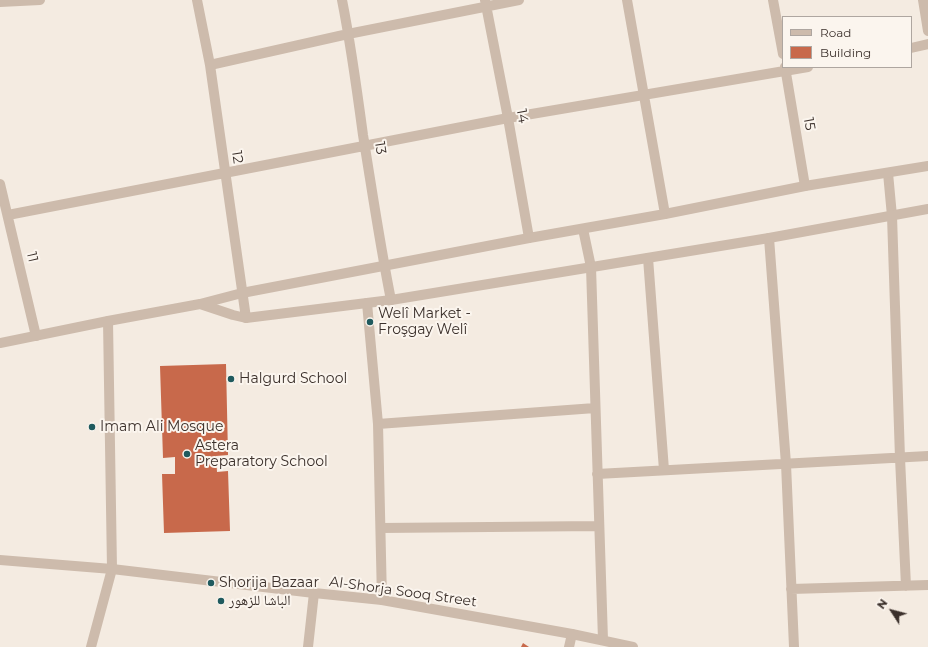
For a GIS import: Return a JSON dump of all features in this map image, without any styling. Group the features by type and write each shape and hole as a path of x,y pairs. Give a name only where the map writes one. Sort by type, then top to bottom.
{"street":[{"path":"0,2 40,0"},
{"name":"12","path":"197,0 210,65 246,318"},
{"name":"13","path":"342,0 384,266 391,300"},
{"path":"210,65 486,3 519,0"},
{"path":"627,0 665,214"},
{"path":"773,0 782,49"},
{"path":"923,0 928,30"},
{"name":"14","path":"486,3 529,238"},
{"path":"912,48 928,44"},
{"path":"8,215 508,118 797,68"},
{"name":"15","path":"786,69 805,186"},
{"path":"0,343 200,304 242,293 529,238 665,214 805,186 928,166"},
{"path":"888,173 892,216 906,586"},
{"name":"11","path":"0,184 36,336"},
{"path":"200,304 246,318 391,300 769,238 928,209"},
{"path":"583,229 591,267 603,640"},
{"path":"769,238 786,464 794,647"},
{"path":"648,258 664,470"},
{"path":"367,302 378,424 382,600"},
{"path":"91,647 112,568 108,321"},
{"path":"378,424 595,408"},
{"path":"597,474 928,456"},
{"path":"381,528 599,526"},
{"name":"Al-Shorja Sooq Street","path":"0,560 112,568 382,600 572,634 633,647"},
{"path":"791,590 928,585"},
{"path":"308,647 314,593"},
{"path":"569,647 572,634"}],"building":[{"path":"226,364 228,455 216,456 217,472 228,471 230,531 164,533 162,474 175,474 175,457 163,458 160,366"},
{"path":"523,643 529,647 521,647"}],"place":[{"name":"Welî Market - Froşgay Welî","path":"370,322"},
{"name":"Halgurd School","path":"231,379"},
{"name":"Imam Ali Mosque","path":"92,427"},
{"name":"Astera Preparatory School","path":"187,454"},
{"name":"Shorija Bazaar","path":"211,583"},
{"name":"الباشا للزهور","path":"221,601"}]}
